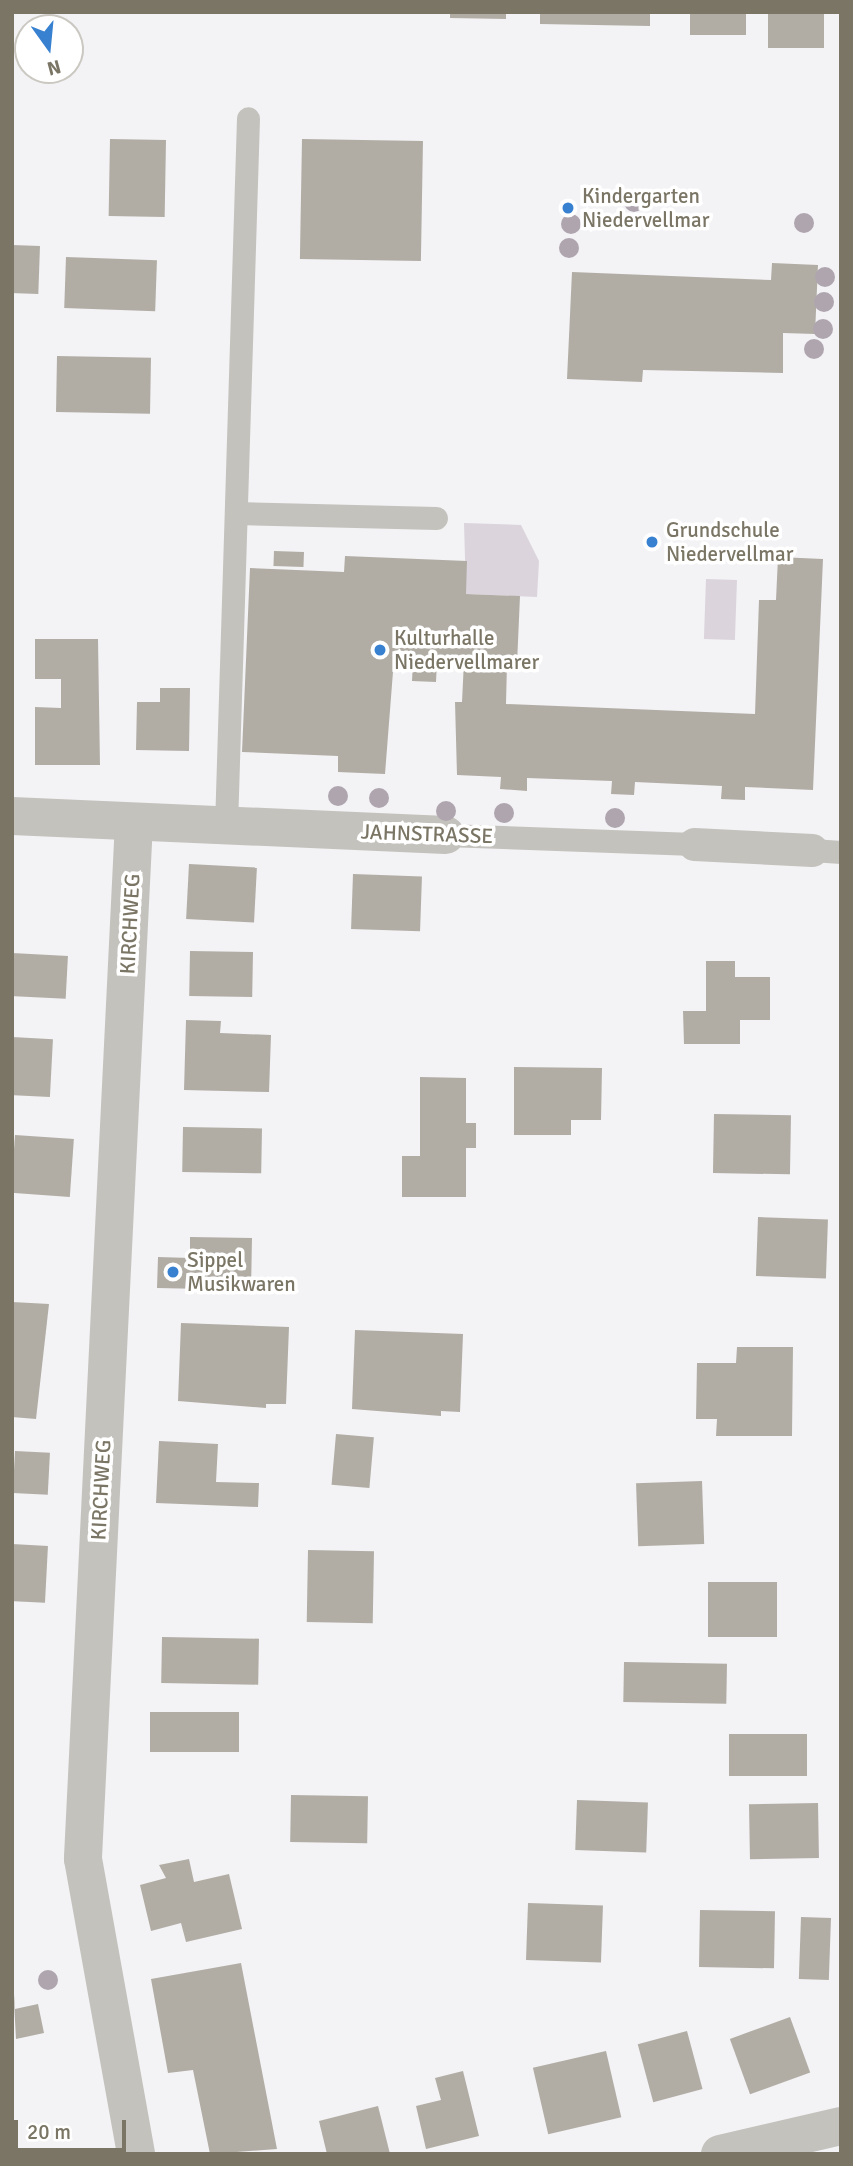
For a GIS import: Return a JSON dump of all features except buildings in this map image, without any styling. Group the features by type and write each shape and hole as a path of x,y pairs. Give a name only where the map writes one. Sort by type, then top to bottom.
{"street":[{"name":"JAHNSTRASSE","path":"12,816 446,835"},
{"name":"KIRCHWEG","path":"134,822 83,1859 136,2154"},
{"name":"JAHNSTRASSE","path":"694,844 826,851"},
{"path":"720,2154 841,2126"}],"lane":[{"path":"226,826 248,118"},
{"path":"236,513 436,518"},
{"name":"JAHNSTRASSE","path":"446,835 694,844"}],"shaded area":[{"path":"464,523 521,525 539,561 537,597 466,594"},
{"path":"706,579 737,580 735,640 704,639"}],"place":[{"name":"Kindergarten Niedervellmar","path":"568,208"},
{"name":"Grundschule Niedervellmar","path":"652,542"},
{"name":"Kulturhalle Niedervellmarer","path":"380,650"},
{"name":"Sippel Musikwaren","path":"173,1272"}]}
